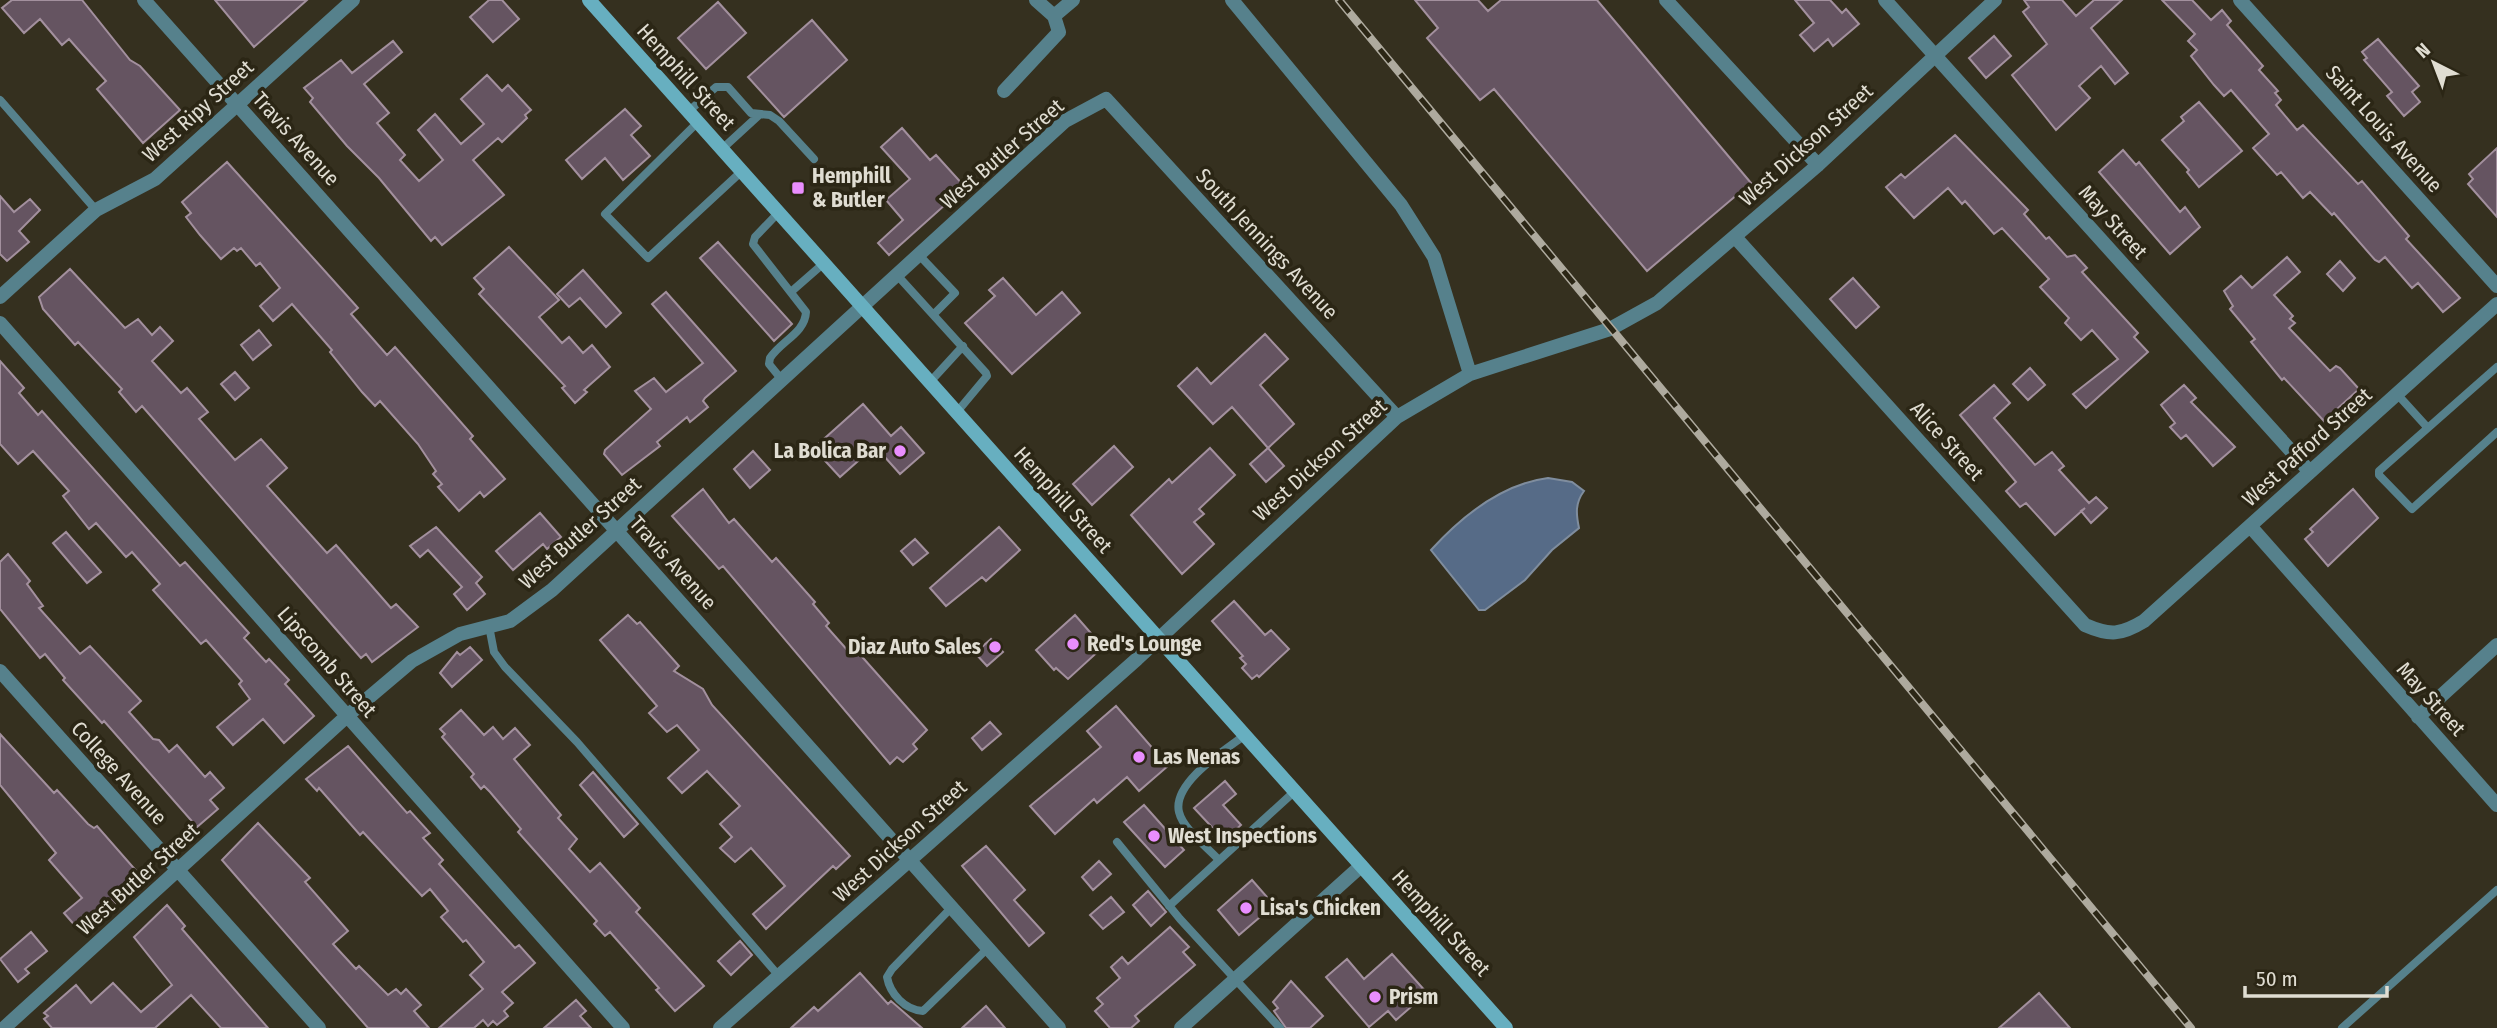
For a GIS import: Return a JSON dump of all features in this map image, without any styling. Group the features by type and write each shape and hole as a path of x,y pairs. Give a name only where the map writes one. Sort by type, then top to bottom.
{"main road":[{"name":"Hemphill Street","path":"589,0 1506,1028"}],"street":[{"name":"Travis Avenue","path":"144,0 1059,1028"},
{"name":"West Ripy Street","path":"0,296 96,210 155,179 353,0"},
{"path":"1004,91 1052,43 1059,32 1054,16 1036,0"},
{"path":"1054,16 1073,0"},
{"path":"1232,0 1401,205 1434,257 1470,374"},
{"path":"1666,0 1818,165"},
{"name":"May Street","path":"1885,0 2310,472"},
{"name":"West Dickson Street","path":"720,1028 1158,638 1397,417 1470,374 1610,329 1657,303 1818,165 1995,0"},
{"name":"Saint Louis Avenue","path":"2240,0 2497,286"},
{"name":"West Butler Street","path":"4,1028 347,716 412,661 460,634 510,621 552,590 615,529 863,307 1065,121 1106,99"},
{"name":"South Jennings Avenue","path":"1106,99 1397,417"},
{"name":"Alice Street","path":"1735,237 2085,625 2105,634 2123,634 2144,621"},
{"name":"West Pafford Street","path":"2144,621 2497,304"},
{"name":"Lipscomb Street","path":"0,323 623,1028"},
{"name":"May Street","path":"2250,526 2497,805"},
{"path":"2418,717 2497,645"},
{"name":"College Avenue","path":"0,671 319,1028"},
{"path":"1181,1028 1361,866"}],"lane":[{"path":"742,171 648,258 605,214 716,87 723,85 751,113 770,116 779,121 814,159"},
{"path":"0,100 96,210"},
{"path":"722,149 758,116"},
{"path":"779,212 755,237 753,244 806,312 806,321 770,358 769,364 782,380"},
{"path":"919,255 955,293 933,314"},
{"path":"792,291 824,263"},
{"path":"897,275 987,376 957,412"},
{"path":"930,382 963,346"},
{"path":"2497,367 2379,471 2379,475 2409,510 2497,432"},
{"path":"2397,394 2427,428"},
{"path":"489,626 494,652 505,667 577,742 779,976"},
{"path":"1218,859 1184,821 1179,811 1180,801 1189,780 1245,735"},
{"path":"1169,906 1295,791"},
{"path":"1117,842 1169,906 1280,1028"},
{"path":"2342,1028 2497,890"},
{"path":"952,907 892,969 887,977 894,994 913,1010 923,1010 988,948"}],"water":[{"path":"1548,478 1572,482 1584,491 1577,509 1579,528 1552,550 1525,580 1485,610 1479,610 1431,550 1456,525 1499,494 1531,481"}],"building":[{"path":"12,0 82,0 130,60 140,66 180,110 143,143 97,89 106,81 69,39 62,45 40,19 24,33 2,8"},
{"path":"215,0 307,0 254,47"},
{"path":"489,0 502,0 519,19 493,42 470,17"},
{"path":"1415,0 1478,0 1488,11 1501,0 1597,0 1751,183 1647,271 1494,89 1480,100 1427,38 1438,28"},
{"path":"1795,0 1830,0 1842,13 1846,9 1859,24 1833,46 1828,39 1814,51 1800,35 1814,23"},
{"path":"2024,0 2062,0 2076,16 2094,0 2122,0 2091,28 2128,73 2115,84 2101,66 2079,86 2090,98 2056,130 2012,75 2047,44 2023,12 2029,7"},
{"path":"2162,0 2192,0 2211,20 2222,10 2231,21 2227,25 2263,66 2259,70 2278,91 2275,93 2281,100 2276,105 2297,130 2303,125 2358,184 2362,181 2409,236 2406,239 2460,298 2443,312 2418,283 2412,288 2385,257 2379,262 2375,260 2334,213 2332,215 2310,192 2303,198 2281,172 2277,175 2253,148 2269,134 2231,90 2224,96 2214,85 2191,56 2197,50 2188,41 2195,34"},
{"path":"718,2 746,33 706,69 678,38"},
{"path":"812,20 847,60 784,117 748,77"},
{"path":"1994,36 2011,56 1986,78 1969,58"},
{"path":"2378,39 2419,86 2412,92 2420,102 2404,116 2387,96 2392,92 2364,60 2367,58 2362,52"},
{"path":"393,41 402,52 364,84 389,113 377,123 405,155 400,160 419,181 443,160 418,130 435,114 461,144 484,124 461,99 487,75 502,91 508,85 531,110 525,115 527,118 502,142 498,138 473,160 504,195 442,245 435,237 431,241 379,178 347,146 310,102 313,98 304,88 341,60 352,73"},
{"path":"2199,102 2242,151 2199,187 2187,172 2189,170 2162,140 2184,121 2181,117"},
{"path":"625,109 641,126 631,135 650,156 623,180 605,158 582,179 566,160"},
{"path":"902,128 930,160 936,155 965,187 889,255 878,243 903,220 886,200 910,179 881,147"},
{"path":"1955,135 2028,210 2024,214 2046,239 2049,237 2067,257 2075,255 2087,268 2082,272 2138,333 2134,337 2148,352 2086,408 2073,394 2118,359 2092,330 2081,340 2065,323 2069,318 2040,287 2049,279 2002,228 1994,234 1965,201 1962,204 1948,188 1914,218 1886,187 1901,174 1905,178"},
{"path":"2497,148 2497,217 2468,184 2473,179 2469,174"},
{"path":"2123,150 2136,165 2139,162 2180,212 2185,207 2200,227 2170,254 2099,172"},
{"path":"227,162 358,308 351,314 387,355 395,347 473,436 470,439 505,479 484,497 480,492 459,511 438,487 442,484 433,474 436,471 418,444 380,401 375,406 362,392 330,352 332,350 292,304 273,321 260,306 280,288 260,263 256,266 241,248 237,251 234,248 221,259 186,217 191,213 182,202"},
{"path":"0,196 14,212 30,199 40,210 19,231 29,242 7,261 0,254"},
{"path":"718,242 792,324 774,341 700,258"},
{"path":"509,247 559,300 539,317 562,343 569,337 583,353 592,345 610,367 584,390 587,392 575,403 562,388 565,386 479,294 484,289 474,278"},
{"path":"2287,257 2300,272 2274,295 2293,316 2290,319 2295,323 2289,328 2330,371 2336,366 2340,368 2359,389 2324,421 2284,378 2282,380 2251,342 2255,339 2230,309 2233,306 2224,291 2241,276 2252,288"},
{"path":"2340,261 2355,278 2343,291 2327,274"},
{"path":"70,269 125,328 138,319 152,335 160,327 173,341 152,361 181,393 187,388 208,412 199,419 235,460 261,439 287,468 267,486 327,553 336,545 391,608 396,604 418,627 372,662 366,654 361,658 142,406 136,412 119,392 122,389 78,342 75,345 43,309 39,297"},
{"path":"583,270 621,313 606,327 580,298 569,307 557,294"},
{"path":"1003,278 1036,315 1062,292 1080,313 1012,374 965,323 995,296 989,290"},
{"path":"1853,278 1879,307 1856,328 1830,299"},
{"path":"666,292 736,371 705,398 703,401 708,407 690,422 687,417 657,442 660,446 622,475 604,454 605,450 651,409 635,391 654,378 666,392 703,363 652,304"},
{"path":"259,330 271,345 253,360 241,345"},
{"path":"1265,334 1288,359 1260,385 1294,424 1268,448 1232,407 1213,424 1178,386 1197,368 1211,384"},
{"path":"0,361 24,388 19,393 38,415 42,411 180,566 185,562 249,633 244,638 266,662 269,659 289,680 285,684 314,716 284,743 263,719 233,745 217,727 250,699 239,684 242,681 206,640 201,644 153,590 160,584 132,552 126,557 96,523 89,529 63,496 69,491 33,451 18,464 0,444"},
{"path":"2030,368 2045,385 2028,400 2013,384"},
{"path":"235,372 249,388 235,400 221,384"},
{"path":"1994,385 2010,403 1994,418 2035,465 2052,452 2064,466 2059,470 2089,503 2096,497 2107,508 2091,523 2081,511 2055,535 2026,503 2020,507 2006,491 2016,482 1960,415"},
{"path":"2184,385 2196,398 2191,402 2235,447 2213,466 2186,435 2181,439 2170,427 2175,423 2161,405"},
{"path":"863,404 891,436 901,427 924,453 900,474 875,446 840,477 816,451 816,446"},
{"path":"1114,446 1133,467 1092,505 1073,484"},
{"path":"1210,448 1235,475 1199,509 1204,514 1194,522 1214,544 1182,574 1131,515 1169,479 1172,483"},
{"path":"1268,448 1284,466 1266,482 1250,464"},
{"path":"753,451 770,470 750,488 734,469"},
{"path":"703,489 729,523 734,519 772,562 776,558 815,602 813,604 829,623 826,626 849,652 856,650 927,730 913,744 917,749 903,762 897,757 890,764 723,566 719,569 672,516"},
{"path":"2353,489 2378,518 2328,566 2305,539 2313,532 2310,529"},
{"path":"540,513 561,537 547,549 543,544 513,570 496,551"},
{"path":"436,527 482,577 476,583 485,594 467,610 454,594 462,587 428,550 420,557 410,546"},
{"path":"999,527 1020,550 986,581 982,577 946,606 930,588"},
{"path":"66,532 101,572 87,583 53,543"},
{"path":"915,539 928,553 913,565 901,551"},
{"path":"8,554 30,581 27,584 43,606 39,608 80,654 90,646 141,701 129,712 153,739 159,740 169,752 177,745 205,777 210,772 224,788 210,800 218,809 197,827 104,721 102,723 63,680 65,678 45,654 40,658 0,609 0,562"},
{"path":"1234,601 1265,635 1271,630 1289,649 1259,677 1257,675 1252,679 1242,668 1246,664 1240,658 1243,656 1212,621"},
{"path":"628,615 637,624 640,622 679,666 674,671 703,689 712,705 850,856 836,869 833,866 766,929 753,914 785,886 751,848 735,862 720,848 732,837 720,824 740,806 707,771 682,793 668,778 699,750 677,725 667,732 649,713 657,706 600,640"},
{"name":"Red's Lounge","path":"1075,615 1103,647 1068,679 1056,668 1054,670 1036,650"},
{"path":"991,639 1003,652 987,666 975,653"},
{"path":"470,647 482,660 452,687 440,673 457,652 460,655"},
{"path":"1116,706 1168,766 1139,791 1127,777 1097,803 1094,799 1055,834 1030,806 1101,747 1087,731"},
{"path":"461,710 484,735 493,727 503,739 515,728 530,745 514,759 561,815 558,818 577,839 569,849 590,872 600,863 640,908 636,912 704,986 675,1011 656,990 659,988 610,932 605,936 594,924 597,921 518,832 521,829 490,792 484,786 481,789 471,777 474,774 442,737 445,734 440,729"},
{"path":"990,722 1001,734 982,750 972,738"},
{"path":"0,734 54,793 57,790 88,824 94,828 97,826 139,874 135,878 140,885 129,897 126,893 116,903 112,899 78,929 64,913 82,898 49,860 56,853 0,785"},
{"path":"348,746 407,813 410,811 430,833 423,838 443,860 439,864 515,948 519,945 535,963 502,992 513,1003 504,1011 508,1016 497,1025 493,1021 488,1026 483,1020 474,1028 439,1028 483,989 470,975 484,962 466,940 463,942 441,917 448,911 430,889 422,896 363,832 360,835 319,788 317,791 306,779"},
{"path":"593,772 638,824 624,837 580,785"},
{"path":"1225,781 1236,794 1223,805 1241,825 1224,840 1194,808"},
{"name":"West Inspections","path":"1144,805 1184,850 1165,867 1124,822"},
{"path":"258,823 310,878 305,882 348,931 333,944 356,969 359,966 388,995 396,989 401,994 406,989 421,1005 414,1011 429,1028 368,1028 222,860"},
{"path":"986,846 1025,890 1014,900 1044,933 1029,946 962,866"},
{"path":"1099,861 1111,874 1093,890 1082,877"},
{"name":"Lisa's Chicken","path":"1252,880 1274,905 1239,935 1218,910"},
{"path":"1148,891 1166,912 1151,926 1133,905"},
{"path":"1111,897 1124,912 1103,929 1090,915"},
{"path":"167,905 185,926 182,929 268,1028 221,1028 191,995 155,1028 52,1028 44,1019 48,1016 44,1013 76,985 91,1003 113,983 141,1012 172,985 134,937"},
{"path":"1170,927 1189,947 1183,952 1195,965 1135,1016 1139,1021 1131,1028 1110,1028 1095,1011 1103,1004 1097,998 1120,978 1111,967 1122,957 1128,964"},
{"path":"31,932 47,951 25,969 29,973 18,982 0,959"},
{"path":"740,941 752,955 731,975 718,961"},
{"name":"Prism","path":"1392,954 1427,993 1396,1020 1388,1011 1369,1027 1326,977 1347,959 1364,979"},
{"path":"860,973 888,1004 891,1001 922,1028 791,1028 814,1007 818,1011"},
{"path":"1291,981 1323,1016 1310,1028 1286,1028 1274,1011 1278,1008 1273,1002"},
{"path":"2039,993 2070,1028 1999,1028"},
{"path":"576,1000 586,1011 580,1016 591,1028 544,1028"},
{"path":"986,1006 1005,1028 962,1028"}],"railway":[{"path":"1339,0 2191,1028"}],"place":[{"name":"Hemphill & Butler","path":"798,188"},
{"name":"La Bolica Bar","path":"900,451"},
{"name":"Red's Lounge","path":"1073,644"},
{"name":"Diaz Auto Sales","path":"995,647"},
{"name":"Las Nenas","path":"1139,757"},
{"name":"West Inspections","path":"1154,836"},
{"name":"Lisa's Chicken","path":"1246,908"},
{"name":"Prism","path":"1375,997"}]}
